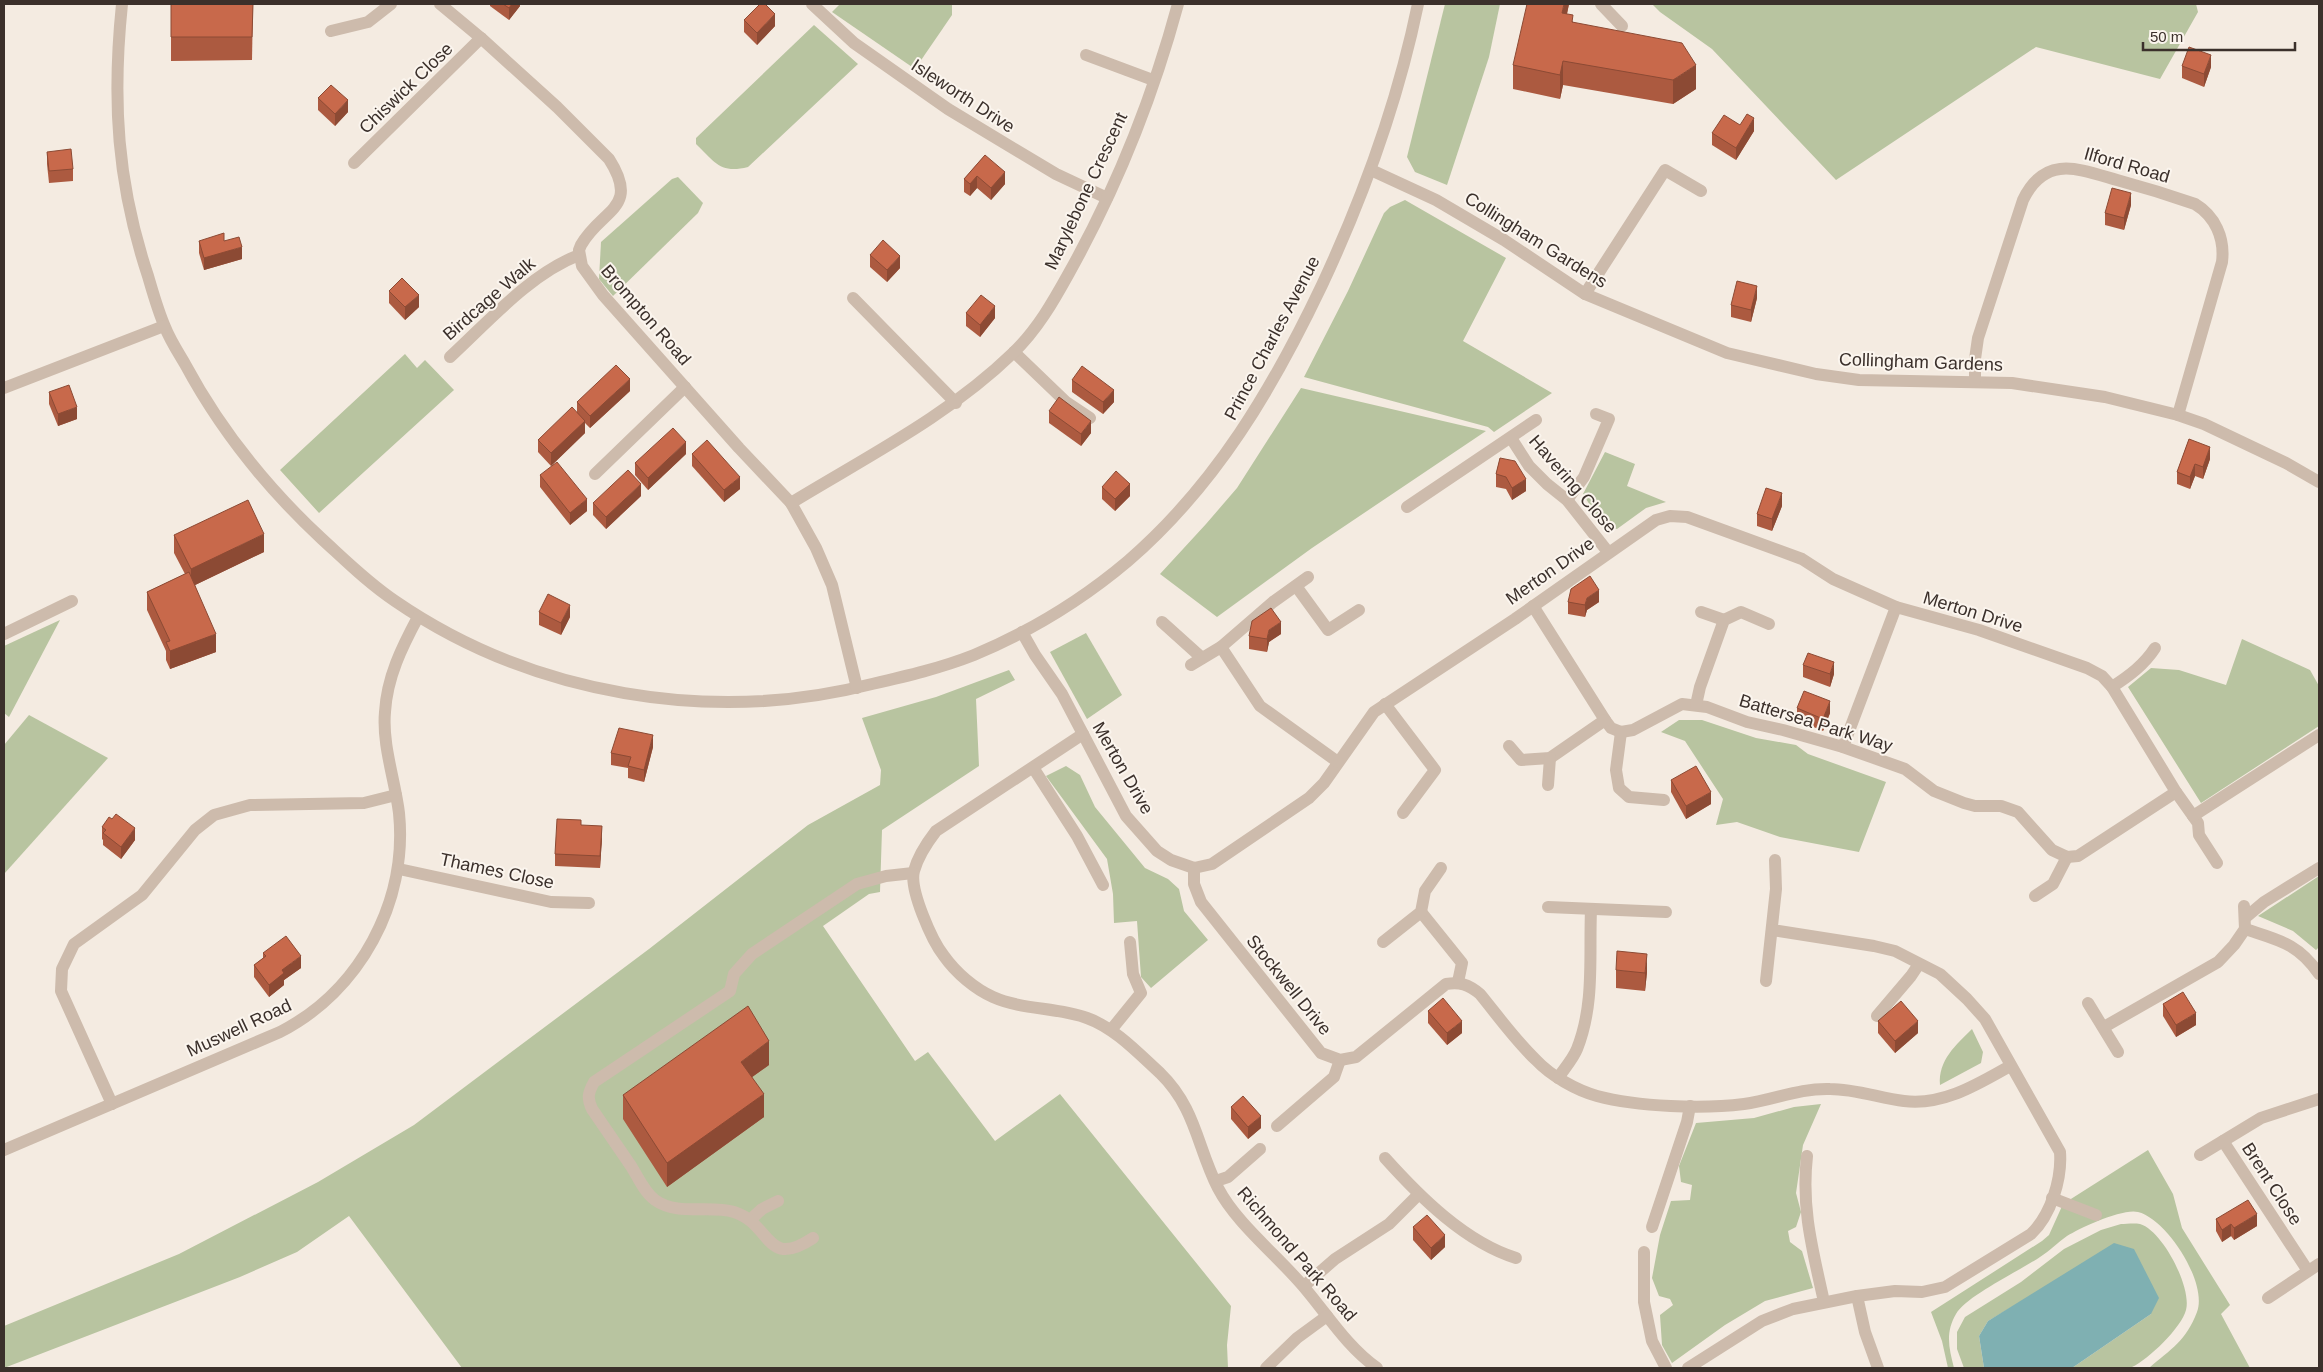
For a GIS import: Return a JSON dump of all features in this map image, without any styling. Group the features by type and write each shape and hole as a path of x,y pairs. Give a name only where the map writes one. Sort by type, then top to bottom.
{"street":[{"name":"Prince Charles Avenue","path":"122,4 116,110 119,148 135,232 164,326 201,393 246,460 264,481 302,520 388,597 418,617 446,632 560,680 606,690 702,702 749,703 793,699 857,688 934,669 973,655 1022,632 1056,612 1126,562 1184,506 1214,472 1244,429 1275,378 1342,241 1371,170 1398,84 1418,4"},
{"path":"331,31 368,22 391,4"},
{"name":"Brompton Road","path":"440,4 481,38 564,114 609,159 615,169 622,192 619,201 584,239 580,255 582,266 603,295 791,504 816,548 832,585 857,688"},
{"name":"Isleworth Drive","path":"812,4 854,42 948,109 1056,174 1107,198"},
{"name":"Marylebone Crescent","path":"791,504 919,428 956,403 1014,352 1040,322 1086,242 1107,198 1139,121 1169,37 1178,4"},
{"path":"1601,4 1622,26"},
{"name":"Chiswick Close","path":"354,163 481,38"},
{"path":"1086,55 1153,80"},
{"name":"Ilford Road","path":"1975,381 1974,359 1978,338 2023,200 2031,186 2046,173 2076,168 2194,204 2204,210 2216,226 2223,249 2222,262 2178,415"},
{"name":"Collingham Gardens","path":"1371,170 1436,200 1504,240 1585,294 1698,343 1772,365 1858,380 1903,382 1975,381 2051,388 2105,397 2178,415 2277,459 2319,482"},
{"path":"1585,294 1666,170 1701,191"},
{"name":"Birdcage Walk","path":"450,357 539,276 560,262 580,255"},
{"path":"853,298 956,403"},
{"path":"4,388 164,326"},
{"path":"1014,352 1066,402 1090,418"},
{"path":"595,474 685,387"},
{"path":"1567,500 1584,477 1609,419 1596,414"},
{"name":"Havering Close","path":"1407,507 1536,420"},
{"name":"Havering Close","path":"1511,438 1529,466 1567,500 1608,552"},
{"name":"Merton Drive","path":"1022,632 1034,655 1062,694 1126,816 1157,851 1171,860 1194,868 1212,864 1309,798 1324,783 1364,724 1385,704 1533,606 1656,520 1670,516 1687,517 1802,559 1833,579 1896,607 1979,630 2086,668 2102,676 2112,688 2176,792 2195,819 2199,835 2217,863"},
{"path":"1191,665 1221,647 1255,617 1308,577"},
{"path":"1296,586 1328,630 1359,610"},
{"path":"4,634 72,601"},
{"path":"1533,606 1605,720 1611,728 1621,732 1616,770 1619,788 1629,797 1664,800"},
{"path":"1843,747 1896,607"},
{"path":"1701,612 1724,620 1741,612 1769,624"},
{"name":"Muswell Road","path":"4,1150 280,1032 302,1020 318,1008 347,979 371,943 392,899 399,869 400,835 396,795 384,727 385,710 388,685 403,646 418,617"},
{"path":"1696,705 1700,686 1724,620"},
{"path":"1162,622 1202,658"},
{"path":"1221,647 1260,706 1338,762"},
{"path":"2112,688 2147,660 2155,648"},
{"path":"1385,704 1435,770 1403,813"},
{"name":"Battersea Park Way","path":"1621,732 1633,730 1682,704 1696,705 1747,722 1784,730 1843,747 1905,769 1934,791 1964,803 1975,806 2001,806 2018,812 2052,850 2067,857"},
{"path":"1509,746 1521,760 1550,758 1605,720"},
{"name":"Richmond Park Road","path":"1083,734 1034,769 936,831 922,849 913,873 917,898 928,931 944,957 970,983 994,998 1087,1018 1112,1030 1161,1074 1182,1100 1195,1125 1216,1181 1234,1212 1304,1286 1348,1341 1377,1368"},
{"path":"2195,819 2319,734"},
{"path":"1548,785 1550,758"},
{"path":"1034,769 1077,836 1102,885"},
{"path":"2035,896 2053,884 2067,857 2078,856 2176,792"},
{"path":"112,1104 61,991 62,969 74,944 142,895 194,830 214,815 250,805 364,803 396,795"},
{"path":"1766,981 1776,889 1775,860"},
{"name":"Stockwell Drive","path":"1194,868 1194,884 1201,902 1321,1053 1340,1060"},
{"path":"1383,942 1421,912 1424,891 1441,868"},
{"path":"2104,1027 2218,962 2234,945 2244,918 2264,902 2319,868"},
{"name":"Thames Close","path":"399,869 551,902 589,903"},
{"path":"813,1238 800,1246 788,1250 777,1248 769,1242 750,1220 734,1212 668,1206 655,1201 644,1189 592,1109 588,1100 588,1092 594,1082 730,991 734,974 752,954 857,884 886,876 913,873"},
{"path":"1548,907 1666,912"},
{"path":"1558,1078 1576,1051 1585,1027 1592,971 1591,910"},
{"path":"1421,912 1462,963 1458,982"},
{"path":"2244,918 2291,944 2317,966"},
{"path":"1688,1368 1762,1320 1793,1309 1857,1296 1895,1291 1922,1292 1945,1288 2031,1234 2040,1225 2052,1198 2061,1168 2060,1152 2010,1066 1986,1019 1940,974 1895,952 1874,946 1772,930"},
{"path":"1112,1030 1141,993 1133,974 1130,942"},
{"path":"1877,1016 1919,964"},
{"path":"1277,1126 1334,1077 1340,1060 1356,1057 1446,984 1458,982 1470,986 1480,994 1536,1060 1558,1078 1596,1096 1624,1101 1690,1106 1745,1104 1793,1091 1830,1088 1907,1101 1924,1101 1948,1097 1972,1087 2010,1066"},
{"path":"2088,1003 2118,1052"},
{"name":"Brent Close","path":"2200,1156 2261,1118 2319,1099"},
{"path":"1652,1227 1687,1122 1690,1106"},
{"name":"Brent Close","path":"2223,1141 2314,1268 2268,1298"},
{"path":"1216,1181 1228,1177 1260,1150"},
{"path":"1807,1156 1804,1184 1805,1210 1824,1302"},
{"path":"1385,1158 1418,1195 1494,1251 1516,1258"},
{"path":"1304,1286 1335,1259 1389,1224 1418,1195"},
{"path":"2052,1198 2096,1215"},
{"path":"750,1220 762,1209 778,1201"},
{"path":"1644,1252 1644,1302 1652,1341 1666,1368"},
{"path":"1857,1296 1865,1332 1877,1368"},
{"path":"1266,1368 1297,1338 1327,1316"}],"green space":[{"path":"840,4 952,4 952,15 915,69 832,12"},
{"path":"1445,4 1500,4 1489,57 1447,185 1415,172 1407,157"},
{"path":"1652,4 2196,4 2198,12 2160,79 2036,47 1836,180 1712,49 1660,12"},
{"path":"814,25 858,64 748,167 739,169 724,168 713,161 696,144 696,138"},
{"path":"678,177 703,203 698,213 613,296 599,279 601,242 672,179"},
{"path":"1405,200 1506,258 1463,341 1552,393 1494,432 1488,427 1304,377 1348,291 1384,213 1390,207"},
{"path":"405,354 417,368 425,360 454,390 319,513 280,470"},
{"path":"1301,388 1486,431 1312,548 1217,617 1160,574 1237,488"},
{"path":"1605,452 1635,464 1627,486 1666,502 1646,508 1617,529 1603,526 1583,494"},
{"path":"60,620 9,717 4,713 4,646"},
{"path":"1086,633 1122,695 1087,719 1050,652"},
{"path":"2242,639 2310,670 2319,686 2319,726 2201,803 2128,687 2151,668 2179,670 2226,685"},
{"path":"1009,670 1015,680 976,699 979,766 882,830 880,892 869,894 823,926 915,1061 928,1052 995,1141 1060,1094 1231,1306 1227,1345 1228,1368 462,1368 349,1216 297,1252 240,1277 4,1368 4,1326 179,1254 318,1182 414,1125 649,949 808,825 880,785 881,770 862,718 936,697"},
{"path":"29,715 108,758 4,874 4,745"},
{"path":"1679,720 1702,720 1756,738 1796,745 1808,754 1886,782 1859,852 1780,837 1737,822 1716,825 1723,799 1685,741 1661,732"},
{"path":"1066,766 1080,775 1095,807 1145,868 1168,879 1179,889 1184,911 1208,940 1151,988 1141,977 1137,921 1114,923 1113,894 1107,859 1046,776"},
{"path":"2319,876 2319,947 2316,950 2293,931 2258,916"},
{"path":"1972,1029 1983,1052 1981,1063 1940,1085 1942,1068 1949,1054"},
{"path":"1821,1104 1803,1145 1796,1193 1801,1212 1796,1227 1788,1231 1790,1242 1802,1251 1813,1288 1765,1301 1725,1325 1672,1363 1662,1345 1660,1315 1673,1305 1670,1299 1659,1296 1652,1278 1660,1235 1671,1201 1690,1200 1692,1185 1681,1182 1679,1166 1696,1123 1754,1118 1794,1107"},
{"path":"2148,1150 2173,1194 2182,1228 2230,1305 2221,1314 2250,1368 2149,1368 2171,1350 2183,1337 2193,1322 2199,1300 2191,1269 2172,1239 2161,1226 2149,1217 2138,1212 2131,1212 2112,1216 2073,1233 2044,1255 1971,1299 1956,1314 1950,1328 1950,1347 1954,1368 1948,1368 1942,1341 1931,1312 2042,1241 2049,1235 2063,1204"},
{"path":"2121,1224 2140,1224 2158,1237 2174,1261 2185,1288 2187,1300 2183,1317 2171,1334 2147,1358 2128,1368 2072,1368 2151,1314 2022,1301 1988,1321 1979,1336 1984,1368 1964,1368 1957,1349 1957,1332 1965,1317 2021,1282 2064,1249 2101,1230"}],"water":[{"path":"2114,1243 2134,1249 2159,1298 2151,1314 2072,1368 1984,1368 1979,1336 1988,1321"}],"building":[{"path":"171,4 253,4 252,37 171,37"},
{"path":"503,4 512,4 509,8"},
{"path":"760,4 765,4 775,14 757,33 744,20"},
{"path":"1527,4 1564,4 1562,13 1573,15 1572,22 1682,43 1696,65 1673,80 1563,61 1560,75 1513,65"},
{"path":"2189,47 2211,55 2204,74 2182,66"},
{"path":"331,85 348,100 335,114 318,98"},
{"path":"1747,114 1754,118 1736,148 1712,133 1724,115 1740,125"},
{"path":"71,149 73,169 49,171 47,152"},
{"path":"985,155 1005,172 991,188 977,176 970,184 964,179"},
{"path":"2112,188 2131,193 2124,218 2105,213"},
{"path":"224,233 224,241 239,237 242,247 204,258 199,241"},
{"path":"883,240 900,256 887,270 870,255"},
{"path":"402,278 419,295 405,307 389,291"},
{"path":"1737,281 1757,286 1751,310 1731,305"},
{"path":"981,295 995,306 980,325 966,313"},
{"path":"616,365 630,379 590,416 577,402"},
{"path":"1082,366 1114,390 1103,402 1072,380"},
{"path":"69,385 77,407 58,414 49,392"},
{"path":"1059,397 1091,421 1081,434 1049,411"},
{"path":"572,407 585,421 551,453 538,440"},
{"path":"673,428 686,442 648,478 635,463"},
{"path":"2189,439 2210,447 2203,467 2195,464 2190,477 2177,472"},
{"path":"707,440 740,477 724,490 692,454"},
{"path":"1500,458 1515,461 1526,479 1512,488 1506,477 1496,474"},
{"path":"557,462 587,499 570,513 540,475"},
{"path":"628,470 641,484 606,517 593,503"},
{"path":"1116,471 1130,484 1115,499 1102,487"},
{"path":"1766,488 1782,493 1772,519 1757,514"},
{"path":"248,500 264,534 191,569 174,535"},
{"path":"189,572 216,634 170,651 166,642 170,641 147,592"},
{"path":"1590,576 1599,590 1587,598 1585,605 1568,602 1571,589"},
{"path":"548,594 570,605 561,623 539,612"},
{"path":"1271,608 1281,622 1269,630 1267,639 1249,636 1252,621"},
{"path":"1808,653 1834,662 1830,674 1803,665"},
{"path":"1804,691 1830,701 1823,719 1797,708"},
{"path":"619,728 653,735 644,770 628,766 631,757 611,753"},
{"path":"1696,766 1711,792 1686,806 1671,780"},
{"path":"116,814 135,828 121,847 103,833 106,830 102,827 109,817 112,819"},
{"path":"557,819 581,820 581,825 602,826 600,856 555,854"},
{"path":"286,936 301,956 282,970 284,973 269,985 254,965 266,956 263,953"},
{"path":"1617,951 1647,954 1645,973 1616,970"},
{"path":"2183,992 2196,1013 2176,1025 2163,1004"},
{"path":"1443,998 1462,1021 1447,1033 1428,1011"},
{"path":"1901,1001 1918,1021 1895,1041 1878,1021"},
{"path":"748,1006 769,1041 741,1062 764,1094 667,1163 623,1095"},
{"path":"1243,1096 1261,1116 1248,1127 1231,1107"},
{"path":"2248,1200 2257,1214 2234,1228 2231,1224 2222,1230 2216,1219"},
{"path":"1427,1215 1445,1235 1431,1248 1413,1227"}]}
